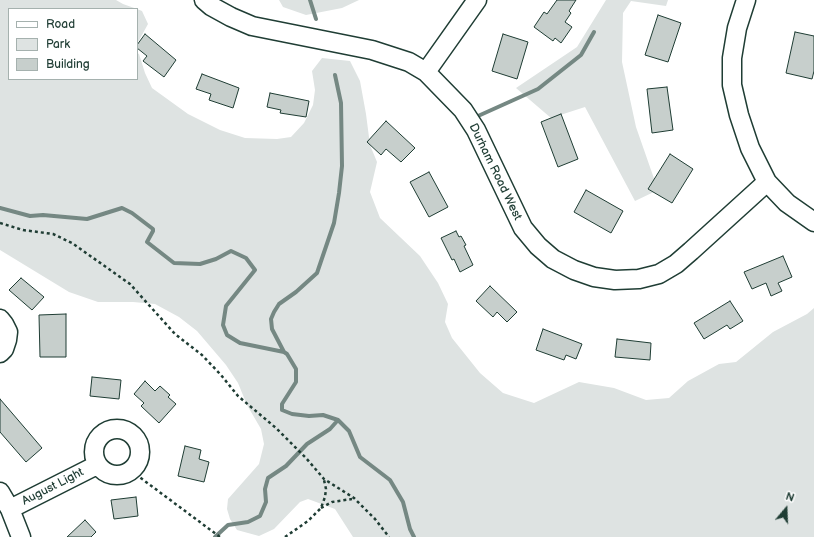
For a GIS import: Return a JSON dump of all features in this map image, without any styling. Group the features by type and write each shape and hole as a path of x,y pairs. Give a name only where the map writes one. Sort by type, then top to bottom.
{"street":[{"name":"Durham Road West","path":"204,0 211,6 231,17 252,26 372,50 409,62 426,72 463,110 476,130 523,228 538,246 553,259 574,270 594,277 615,280 639,279 659,274 676,264 767,182"},
{"path":"426,72 477,0"},
{"path":"746,0 737,28 732,58 732,85 739,115 750,148 767,182 787,202 814,222"},
{"path":"0,319 8,332 8,340 4,349 0,353"},
{"name":"August Light","path":"118,428 128,431 136,438 139,444 140,452 139,461 134,468 124,474 115,476 104,472 97,465 93,452 95,442 100,435 118,428"},
{"name":"August Light","path":"10,509 97,465"},
{"path":"0,492 10,509 21,537"}],"path":[{"path":"0,223 23,230 53,234 72,243 130,284 171,329 202,355 238,396 276,428 306,458 324,479 354,498 375,519 389,537"},
{"path":"134,468 138,476 220,537"},
{"path":"321,508 326,489 324,479"},
{"path":"285,537 289,536 308,521 321,508 332,502 354,498"}],"green space":[{"path":"0,0 116,0 134,8 8,8 8,80 138,80 138,54 152,88 188,114 220,130 245,138 277,139 291,137 304,123 313,105 315,90 312,71 322,58 350,61 360,81 370,145 377,162 370,192 380,218 420,256 438,283 448,304 445,322 452,338 480,373 503,393 534,403 579,382 614,388 646,400 669,398 688,381 719,364 736,362 773,332 807,314 814,308 814,537 353,537 335,509 308,499 300,502 274,529 259,536 237,530 230,519 227,509 228,499 259,464 264,444 261,429 247,405 238,383 226,365 197,331 179,317 155,304 133,302 98,302 69,292 0,250"},
{"path":"279,0 359,0 342,8 306,15 283,7"},
{"path":"606,0 668,0 666,6 631,1 623,13 622,62 636,127 658,190 635,201 585,107 551,118 516,88 577,47"},
{"path":"138,9 142,11 148,24 138,42"}],"building":[{"path":"557,0 576,0 569,11 571,13 565,22 572,27 561,43 555,38 553,41 534,27 544,12 547,14"},
{"path":"658,15 681,23 668,62 645,55"},
{"path":"795,32 814,36 814,71 812,79 786,73"},
{"path":"145,34 176,60 164,77 143,61 147,56 138,49 138,44"},
{"path":"503,34 528,42 517,79 492,71"},
{"path":"202,74 239,88 233,108 209,100 211,94 196,89"},
{"path":"667,87 673,130 652,133 647,89"},
{"path":"270,93 309,101 306,117 280,113 281,110 267,107"},
{"path":"561,114 578,159 558,167 541,122"},
{"path":"386,121 415,148 401,162 386,149 381,155 367,142"},
{"path":"670,154 693,169 672,203 648,189"},
{"path":"429,172 448,207 429,217 410,182"},
{"path":"586,190 623,211 611,233 574,212"},
{"path":"456,231 466,245 464,246 473,265 460,272 441,238"},
{"path":"783,256 792,277 778,283 782,291 771,296 766,283 752,289 744,272"},
{"path":"21,278 44,297 32,310 9,290"},
{"path":"490,286 517,312 507,322 497,312 493,317 476,301"},
{"path":"730,301 743,321 730,329 727,325 704,339 694,323"},
{"path":"66,314 66,357 40,357 39,315"},
{"path":"543,329 582,344 576,359 566,355 564,360 536,350"},
{"path":"617,339 651,343 650,360 615,357"},
{"path":"92,377 121,380 119,399 90,396"},
{"path":"145,381 155,391 160,386 170,395 168,397 176,404 159,423 141,406 144,403 134,394"},
{"path":"0,399 42,448 26,462 0,432"},
{"path":"185,446 201,450 199,459 209,462 204,482 178,476"},
{"path":"136,497 138,516 114,519 111,500"},
{"path":"85,520 96,532 91,537 67,537"}],"waterway":[{"path":"310,0 316,19"},
{"path":"478,116 538,89 581,55 594,32"},
{"path":"284,352 272,329 271,319 279,304 296,292 317,273 334,223 342,166 341,103 335,75"},
{"path":"0,208 30,216 43,215 87,219 122,208 132,213 153,229 147,242 174,263 200,264 216,259 231,251 246,258 255,270 226,306 223,325 227,335 240,343 284,352 287,354 296,369 296,382 282,404 282,410 292,414 309,416 323,415 338,420 349,431 360,457 390,480 403,502 410,529 414,537"},
{"path":"215,537 228,525 248,522 260,516 266,502 265,489 268,478 286,466 307,444 330,429 338,420"}]}
